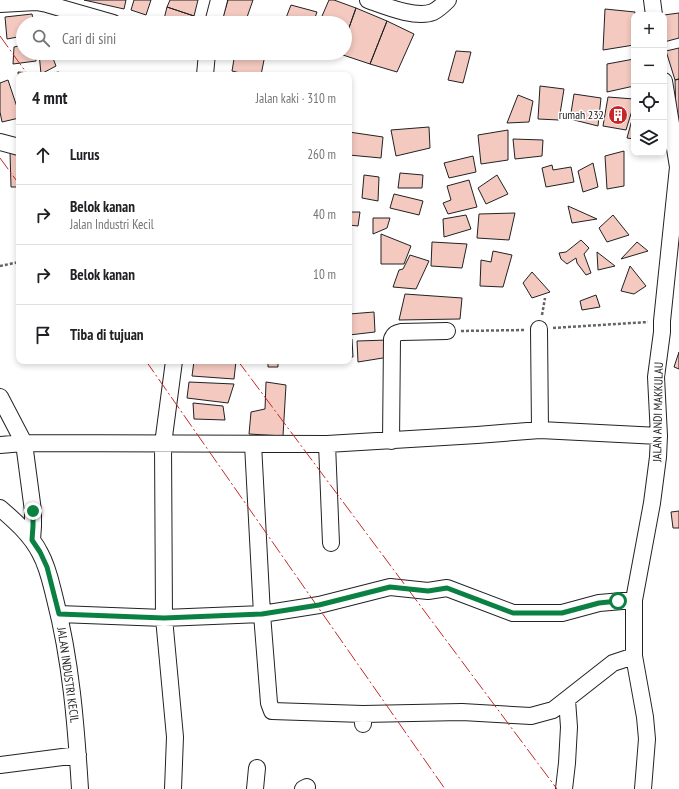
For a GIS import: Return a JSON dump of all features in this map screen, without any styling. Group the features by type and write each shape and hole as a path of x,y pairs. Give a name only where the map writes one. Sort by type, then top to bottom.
{"street":[{"path":"215,16 219,0"},
{"path":"368,0 390,8 415,14 423,14 433,12 448,0"},
{"path":"652,0 654,12"},
{"path":"0,4 36,2 89,16"},
{"path":"205,72 206,60"},
{"name":"JALAN ANDI MAKKULAU","path":"643,789 646,739 645,717 634,656 634,600 652,503 658,456 659,436 656,377 662,332 678,167 664,84"},
{"path":"0,142 16,146"},
{"path":"539,329 540,430"},
{"path":"391,441 392,339 394,335 397,332 447,331"},
{"path":"173,789 175,736 164,618 163,444 174,364"},
{"path":"0,397 24,443 33,511 32,540"},
{"path":"0,445 24,443 327,444 391,441 540,430 659,436"},
{"path":"253,444 262,614 269,703 272,711 363,719 462,712 530,716 554,710 613,662 634,656"},
{"path":"327,444 331,543"},
{"name":"JALAN INDUSTRI KECIL","path":"0,508 32,540 47,567 59,614 70,676 80,789"},
{"path":"59,614 164,618 262,614 319,605 390,587 428,591 447,588 513,613 562,613 599,603 634,600"},
{"path":"564,789 567,763 567,700"},
{"path":"0,765 78,755"},
{"path":"255,789 257,768"}],"path":[{"path":"0,266 16,263"},
{"path":"447,331 539,329 662,321"}],"building":[{"path":"84,0 126,0 124,9"},
{"path":"134,0 151,0 146,15 131,10"},
{"path":"170,0 198,0 194,16 167,7"},
{"path":"228,0 253,0 247,16 223,16"},
{"path":"329,0 334,0 356,8 352,19 352,16 322,16"},
{"path":"291,5 317,12 316,16 287,16"},
{"path":"167,7 194,16 165,16"},
{"path":"356,8 387,21 370,64 352,58 352,19"},
{"path":"605,9 635,12 631,12 631,45 603,50"},
{"path":"679,13 679,38 667,41 667,15"},
{"path":"32,14 32,16 16,16 16,37 7,39 5,17"},
{"path":"387,21 414,34 397,72 370,64"},
{"path":"14,47 16,47 16,60 36,61 13,64"},
{"path":"679,48 679,79 675,80 667,51"},
{"path":"456,51 471,52 463,83 448,80"},
{"path":"40,60 54,60 56,66 45,72 41,72"},
{"path":"234,60 264,60 262,72 232,71"},
{"path":"631,60 631,87 607,92 607,64"},
{"path":"679,79 679,116 676,117 675,80"},
{"path":"8,80 16,104 16,119 2,122 0,112 0,83"},
{"path":"540,86 564,89 559,120 538,119"},
{"path":"574,94 601,98 598,126 570,119"},
{"path":"518,95 533,101 529,122 507,123"},
{"name":"rumah 232","path":"608,97 631,99 631,114 626,130 603,126"},
{"path":"631,123 631,139 627,138"},
{"path":"429,127 430,148 396,156 391,130"},
{"path":"508,130 508,160 481,164 478,135"},
{"path":"352,132 383,137 381,158 352,155"},
{"path":"513,139 543,140 542,156 515,159"},
{"path":"624,151 624,186 607,189 605,156"},
{"path":"10,152 16,154 16,187 11,187"},
{"path":"473,156 476,172 449,178 444,163"},
{"path":"593,163 598,187 583,192 578,171"},
{"path":"552,165 553,170 571,167 574,182 546,187 542,168"},
{"path":"400,173 423,175 422,188 398,188"},
{"path":"364,175 379,177 378,201 362,198"},
{"path":"497,175 508,194 486,204 478,188"},
{"path":"469,180 477,207 448,214 443,203 451,200 447,186"},
{"path":"394,194 423,201 419,215 390,208"},
{"path":"568,206 597,219 572,223"},
{"path":"352,212 360,212 358,226 352,225"},
{"path":"515,213 509,240 477,238 479,214"},
{"path":"466,215 471,229 444,237 443,219"},
{"path":"613,215 629,235 607,242 599,228"},
{"path":"373,218 390,218 387,228 373,234"},
{"path":"381,234 411,246 404,264 381,264"},
{"path":"581,240 589,248 584,254 591,273 586,275 577,263 576,258 567,264 561,259 559,253 566,252"},
{"path":"432,242 467,244 462,268 431,266"},
{"path":"637,242 648,251 621,259"},
{"path":"493,251 512,255 503,287 480,286 481,260 491,262"},
{"path":"597,252 615,266 598,270"},
{"path":"410,255 429,261 416,289 393,287 399,270 403,269"},
{"path":"630,266 646,286 634,294 621,291"},
{"path":"532,272 550,292 532,298 523,283"},
{"path":"405,294 462,298 460,319 399,320"},
{"path":"596,295 600,307 582,310 580,301"},
{"path":"374,312 375,332 352,335 352,314"},
{"path":"388,340 389,357 358,362 357,341"},
{"path":"679,352 679,369 674,367"},
{"path":"194,364 236,364 234,379 192,376"},
{"path":"268,364 278,364 278,367 268,367"},
{"path":"189,382 234,384 228,403 187,398"},
{"path":"266,382 286,385 283,436 249,434 251,412 265,409"},
{"path":"193,403 223,406 225,420 194,419"},
{"path":"679,511 679,528 673,528 671,512"}],"power":[{"path":"0,36 16,58"},
{"path":"17,60 26,72"},
{"path":"0,158 16,180"},
{"path":"148,364 445,789"},
{"path":"240,364 557,789"}],"place":[{"name":"rumah 232","path":"618,115"}],"route":[{"path":"33,511 32,540 47,567 59,614 164,618 262,614 319,605 390,587 428,591 447,588 513,613 562,613 599,603 618,601"}]}
